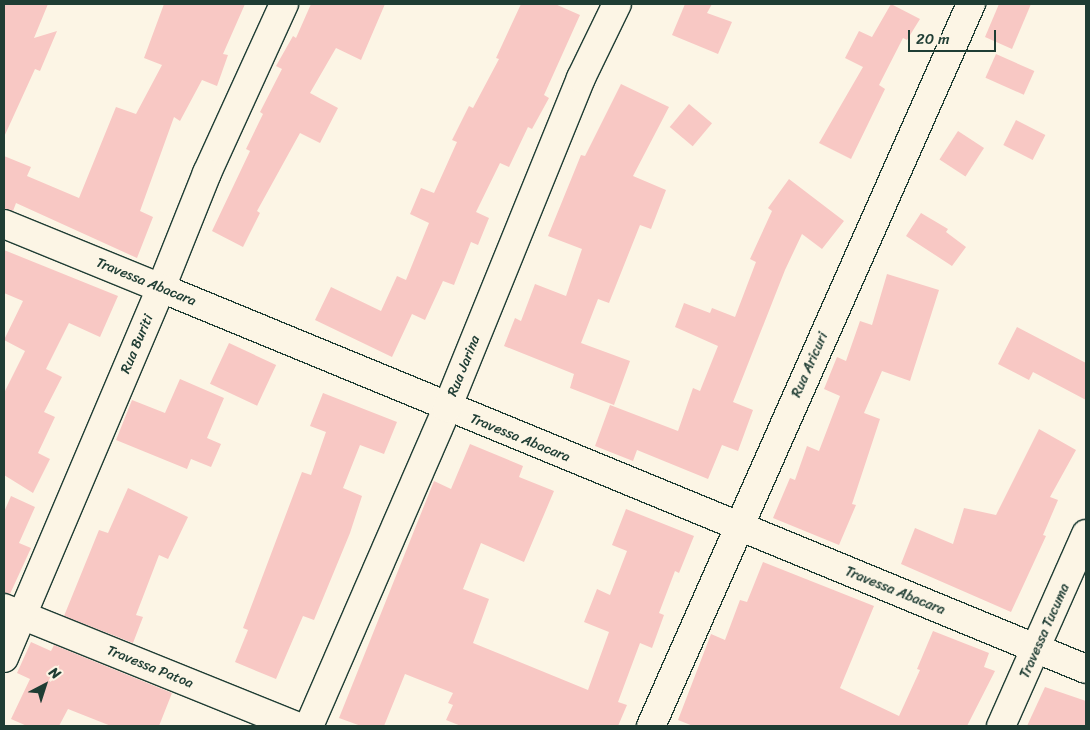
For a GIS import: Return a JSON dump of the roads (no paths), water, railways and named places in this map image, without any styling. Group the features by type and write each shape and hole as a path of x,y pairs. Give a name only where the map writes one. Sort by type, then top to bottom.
{"street":[{"name":"Rua Buriti","path":"4,658 13,611 161,288 207,173 284,4"},
{"name":"Rua Jarina","path":"309,726 447,408 581,78 617,4"},
{"name":"Rua Aricuri","path":"651,726 971,4"},
{"name":"Travessa Abacara","path":"4,224 447,408 1086,669"},
{"name":"Travessa Tucuma","path":"1001,726 1038,648 1086,534"},
{"name":"Travessa Patoa","path":"13,611 296,726"}]}
